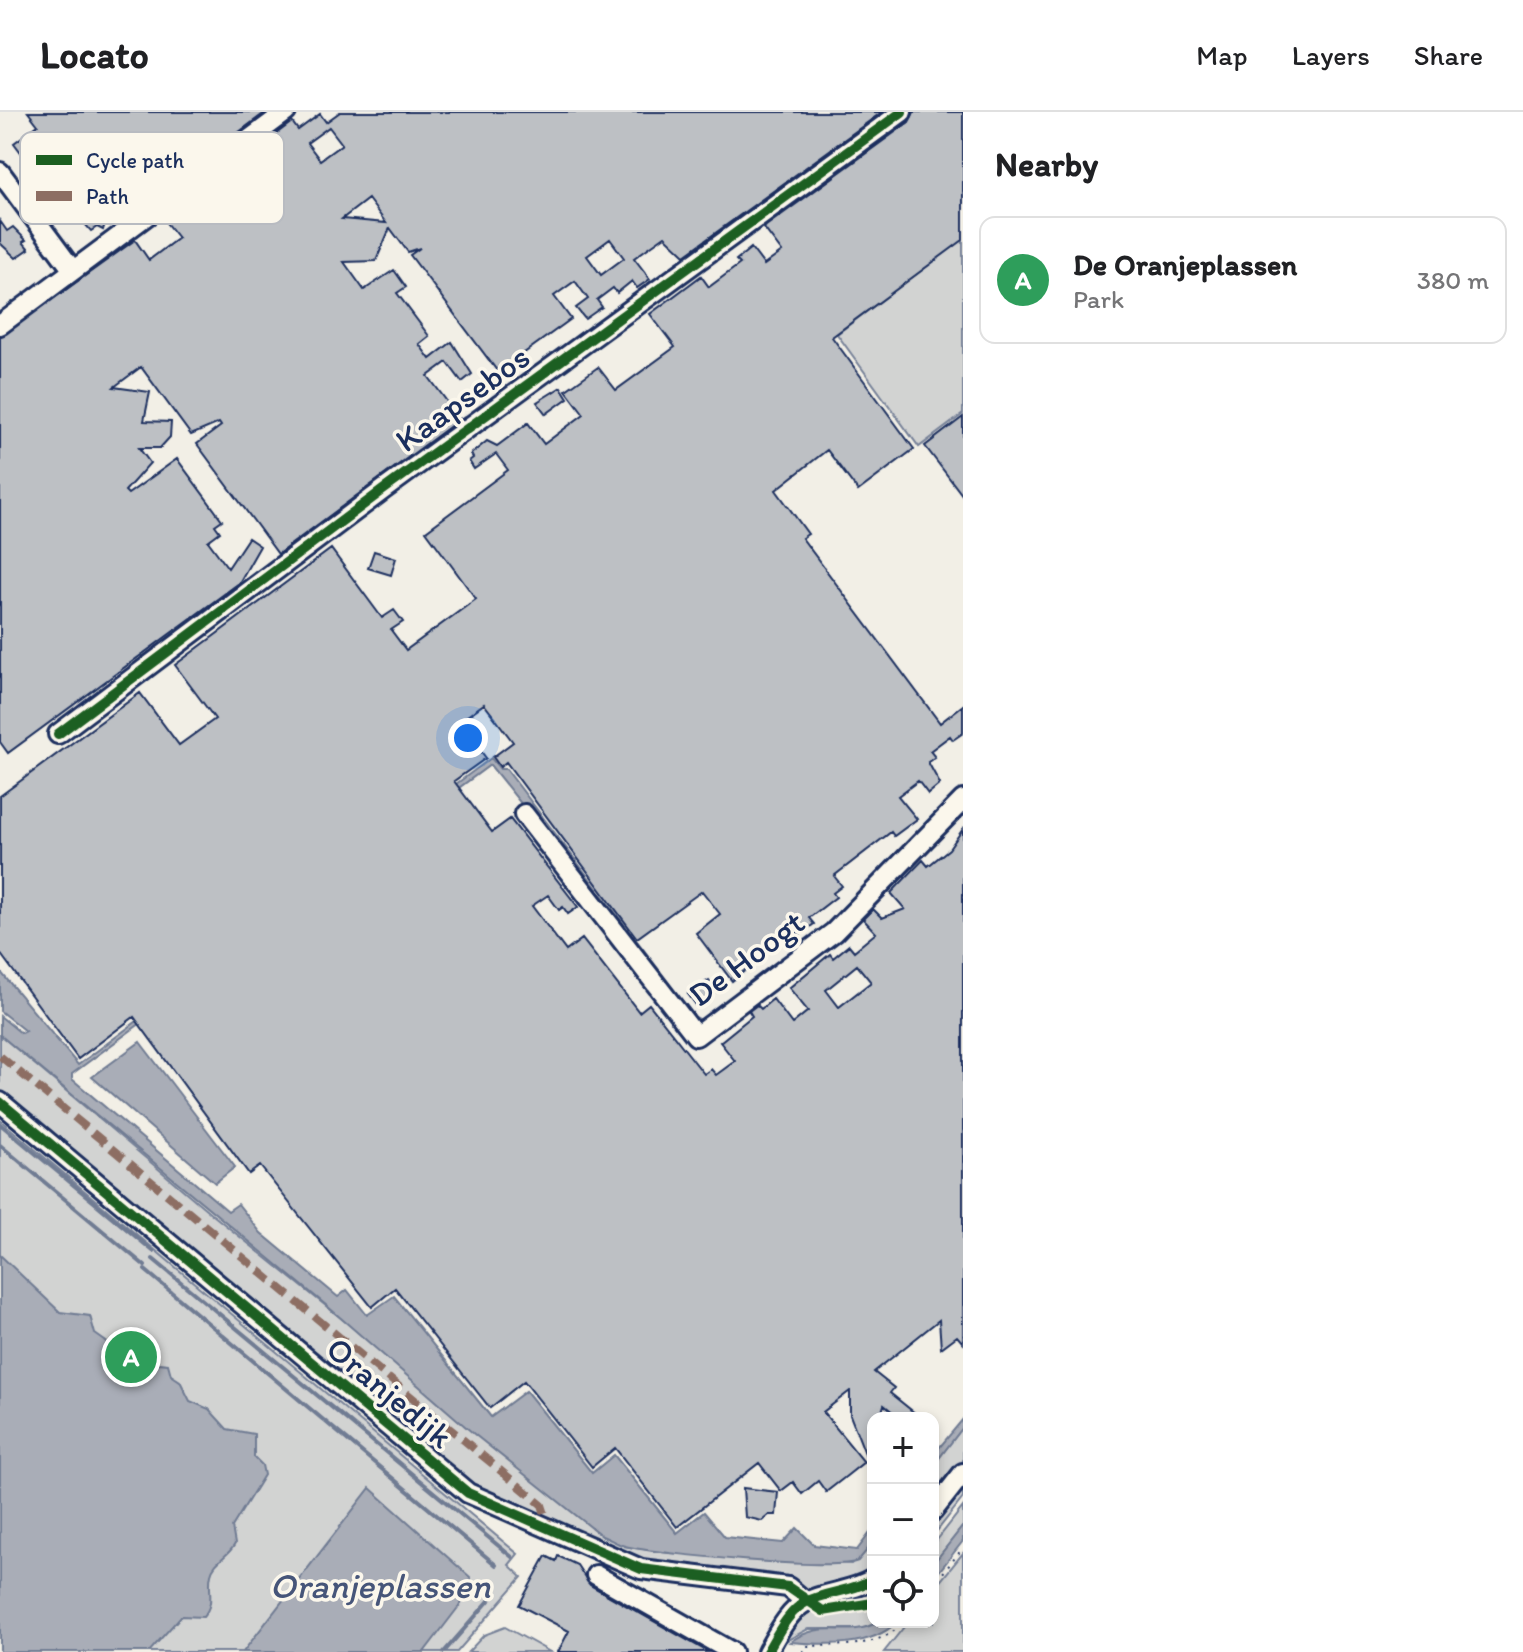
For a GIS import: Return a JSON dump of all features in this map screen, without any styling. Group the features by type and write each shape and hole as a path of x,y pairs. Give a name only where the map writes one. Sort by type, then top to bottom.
{"street":[{"path":"259,132 286,112"},
{"name":"Kaapsebos","path":"58,734 383,490 902,112"},
{"path":"0,172 20,199"},
{"path":"39,224 72,269"},
{"path":"0,325 133,224"},
{"name":"De Hoogt","path":"524,814 696,1036 834,932 963,800"},
{"name":"Oranjedijk","path":"0,1102 468,1493 641,1569 788,1587 806,1602"},
{"path":"939,1503 963,1473"},
{"path":"596,1575 732,1652"},
{"path":"767,1652 790,1616 806,1602 855,1589 867,1582"}],"path":[{"path":"939,1578 963,1548"},
{"path":"803,1652 806,1646 853,1645 895,1632 898,1628"}],"shaded area":[{"path":"963,239 963,414 919,447 837,334"},
{"path":"0,1035 213,1215 624,1546 668,1553 851,1564 867,1549 867,1576 814,1596 650,1566 476,1494 0,1100"},
{"path":"0,1120 518,1554 509,1565 522,1577 457,1652 0,1652"},
{"path":"963,1427 963,1469 939,1499 939,1484 939,1458"},
{"path":"963,1477 963,1498 939,1528 939,1507"},
{"path":"963,1507 963,1526 939,1556 939,1537"},
{"path":"963,1553 963,1652 884,1652 903,1628 939,1628 939,1583"},
{"path":"867,1589 867,1601 821,1607 819,1604"},
{"path":"867,1608 865,1629 808,1629 784,1642 797,1614"},
{"path":"505,1627 550,1652 468,1652 484,1635"}],"water":[{"path":"491,758 500,769 506,769 695,1017 701,1020 723,1005 704,1022 693,1018 490,765 72,1074 72,1079 228,1211 238,1204 261,1233 338,1297 347,1290 367,1315 394,1296 491,1417 526,1391 592,1473 614,1455 677,1533 704,1512 725,1537 783,1543 797,1528 814,1545 857,1550 867,1537 867,1550 858,1561 843,1564 782,1563 643,1549 625,1546 602,1536 474,1434 327,1306 0,1035 0,1016 21,1033 25,1031 0,1011 0,971 78,1065"},
{"path":"140,1042 235,1167 215,1183 92,1077"},
{"name":"Oranjeplassen","path":"0,1255 60,1312 90,1316 95,1334 146,1370 159,1363 168,1364 171,1375 180,1381 190,1401 209,1409 227,1429 254,1434 254,1457 262,1465 264,1475 232,1527 235,1544 213,1569 207,1612 203,1617 181,1616 149,1652 0,1652"},
{"path":"963,1419 963,1427 939,1458 939,1448"},
{"name":"Oranjeplassen","path":"370,1488 471,1578 470,1592 424,1652 243,1652"},
{"path":"963,1526 963,1541 939,1571 939,1556"},
{"path":"889,1628 861,1641 832,1644 790,1642 814,1631"}],"building":[{"path":"28,112 266,112 239,132 29,132 38,125"},
{"path":"340,112 882,112 685,255 665,236 634,258 650,279 637,288 632,281 617,293 613,288 597,300 602,307 585,319 576,308 588,299 575,281 554,296 571,319 498,372 410,255 420,248 408,252 390,228 376,261 344,262 364,290 394,270 406,287 397,293 429,336 419,344 430,359 452,342 472,374 462,382 447,362 428,376 460,419 278,554 197,444 221,426 219,423 191,435 141,367 114,387 150,392 144,421 171,422 170,437 160,448 139,448 150,463 125,491 128,494 177,459 222,520 215,525 220,532 208,541 228,568 248,538 260,546 239,583 8,753 0,742 0,337 135,240 149,260 178,238 167,224 284,224 284,132 279,132 292,122 298,130 320,114 326,122","holes":["329,127 342,144 320,160 307,143","368,199 386,223 342,219","610,239 624,258 601,275 587,256"]},
{"path":"914,112 963,112 963,240 832,337 914,449 858,491 827,450 776,490 808,534 802,538 940,723 963,705 963,733 953,740 950,736 930,751 935,757 928,762 940,784 928,794 918,781 898,796 917,819 894,836 891,832 834,876 842,886 833,893 836,897 809,918 814,924 799,935 791,925 748,958 753,964 732,981 696,933 720,914 702,891 637,938 506,762 500,767 493,757 513,742 484,704 459,722 486,758 454,781 492,832 510,819 578,907 568,914 563,907 559,910 548,895 532,906 566,951 582,939 639,1012 649,1004 704,1074 711,1069 716,1075 735,1061 720,1042 752,1016 749,1011 757,1005 761,1009 773,999 792,1024 808,1011 789,988 830,954 833,958 849,945 854,951 876,933 863,919 873,909 882,918 905,909 891,893 923,860 928,866 949,849 963,829 963,1343 957,1336 941,1348 939,1320 874,1372 894,1388 890,1393 914,1412 893,1412 884,1405 882,1412 867,1412 867,1459 850,1415 850,1391 823,1412 864,1462 826,1492 818,1481 802,1494 793,1482 781,1491 759,1463 677,1527 615,1448 592,1467 524,1381 490,1408 395,1288 372,1307 260,1166 249,1174 134,1017 78,1059 0,953 0,796 140,693 179,745 215,719 175,665 331,549 382,618 394,610 403,622 391,630 406,650 476,599 426,531 508,470 496,454 474,469 469,461 473,458 471,454 487,441 497,446 528,423 544,444 584,414 566,390 598,367 616,390 675,347 650,314 701,276 709,287 740,264 736,260 751,248 764,265 782,252 764,228 909,122","holes":["857,965 871,982 839,1007 826,990"]},
{"path":"0,221 7,231 13,227 26,240 23,242 29,249 16,258 0,243"},
{"path":"85,224 105,224 103,230 97,227 91,231"},
{"path":"561,387 568,398 546,414 537,402"},
{"path":"963,417 963,496 925,446"},
{"path":"374,551 396,558 391,575 368,568"},
{"path":"709,980 717,991 696,1005 688,994"},
{"path":"743,1488 778,1492 776,1515 769,1515 762,1521 745,1517"},
{"path":"546,1556 556,1561 558,1556 577,1565 590,1585 708,1652 558,1652 569,1631 519,1605"}],"waterway":[{"path":"0,1124 153,1251"},
{"path":"0,1145 145,1266"},
{"path":"153,1259 512,1557"},
{"path":"145,1270 496,1565"},
{"path":"444,1652 494,1595"}],"marked path":[{"path":"0,1056 542,1505 550,1529"}],"cycle path":[{"path":"58,734 383,490 902,112"},
{"path":"0,1102 468,1493 641,1569 788,1587 823,1611 867,1604"},
{"path":"767,1652 784,1624 800,1606 814,1598 867,1582"}],"place":[{"name":"De Oranjeplassen","path":"131,1357"}]}
